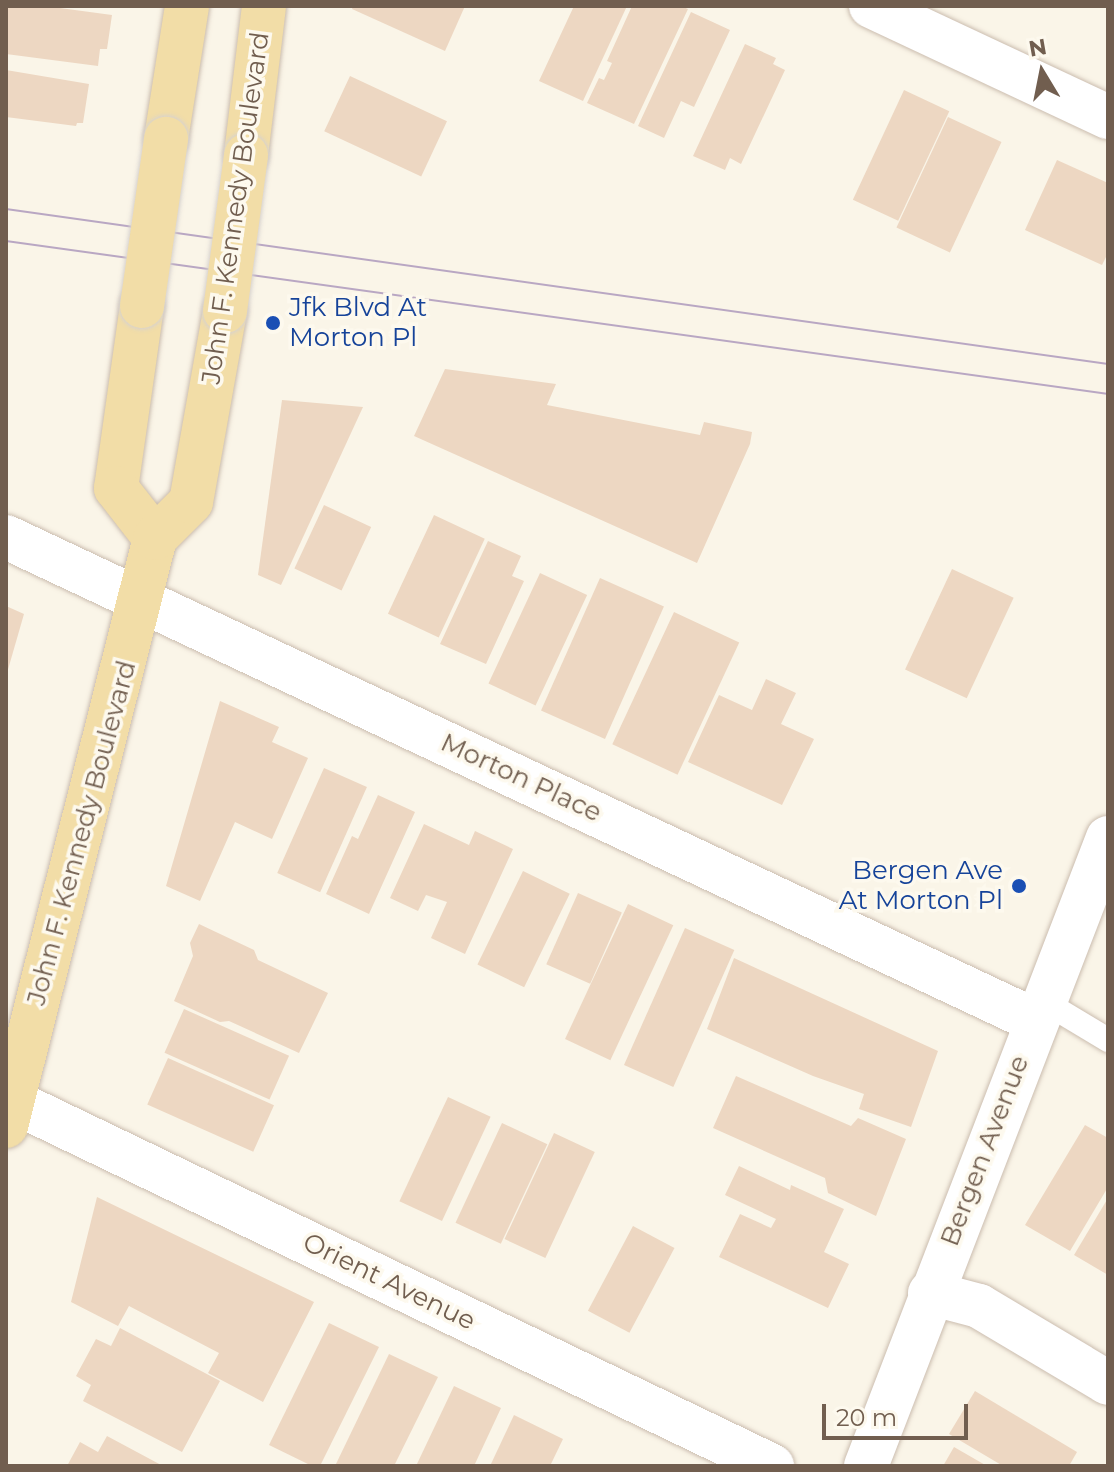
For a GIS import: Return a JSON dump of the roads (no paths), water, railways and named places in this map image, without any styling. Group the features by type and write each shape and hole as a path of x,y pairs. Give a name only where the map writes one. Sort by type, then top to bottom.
{"main road":[{"path":"155,538 116,488 187,6"},
{"name":"John F. Kennedy Boulevard","path":"8,1109 142,599 155,538 191,502 225,311 264,6"}],"street":[{"path":"871,6 1105,108"},
{"name":"Morton Place","path":"6,537 1039,1011"},
{"name":"Bergen Avenue","path":"866,1466 930,1293 1108,838"},
{"name":"Orient Avenue","path":"8,1109 772,1466"},
{"path":"930,1293 979,1306 1108,1383"}],"lane":[{"path":"1039,1011 1108,1040"}],"tram line":[{"path":"6,209 1108,364"},
{"path":"6,241 1108,394"}],"place":[{"name":"Jfk Blvd At Morton Pl","path":"273,323"},
{"name":"Bergen Ave At Morton Pl","path":"1019,886"}]}
